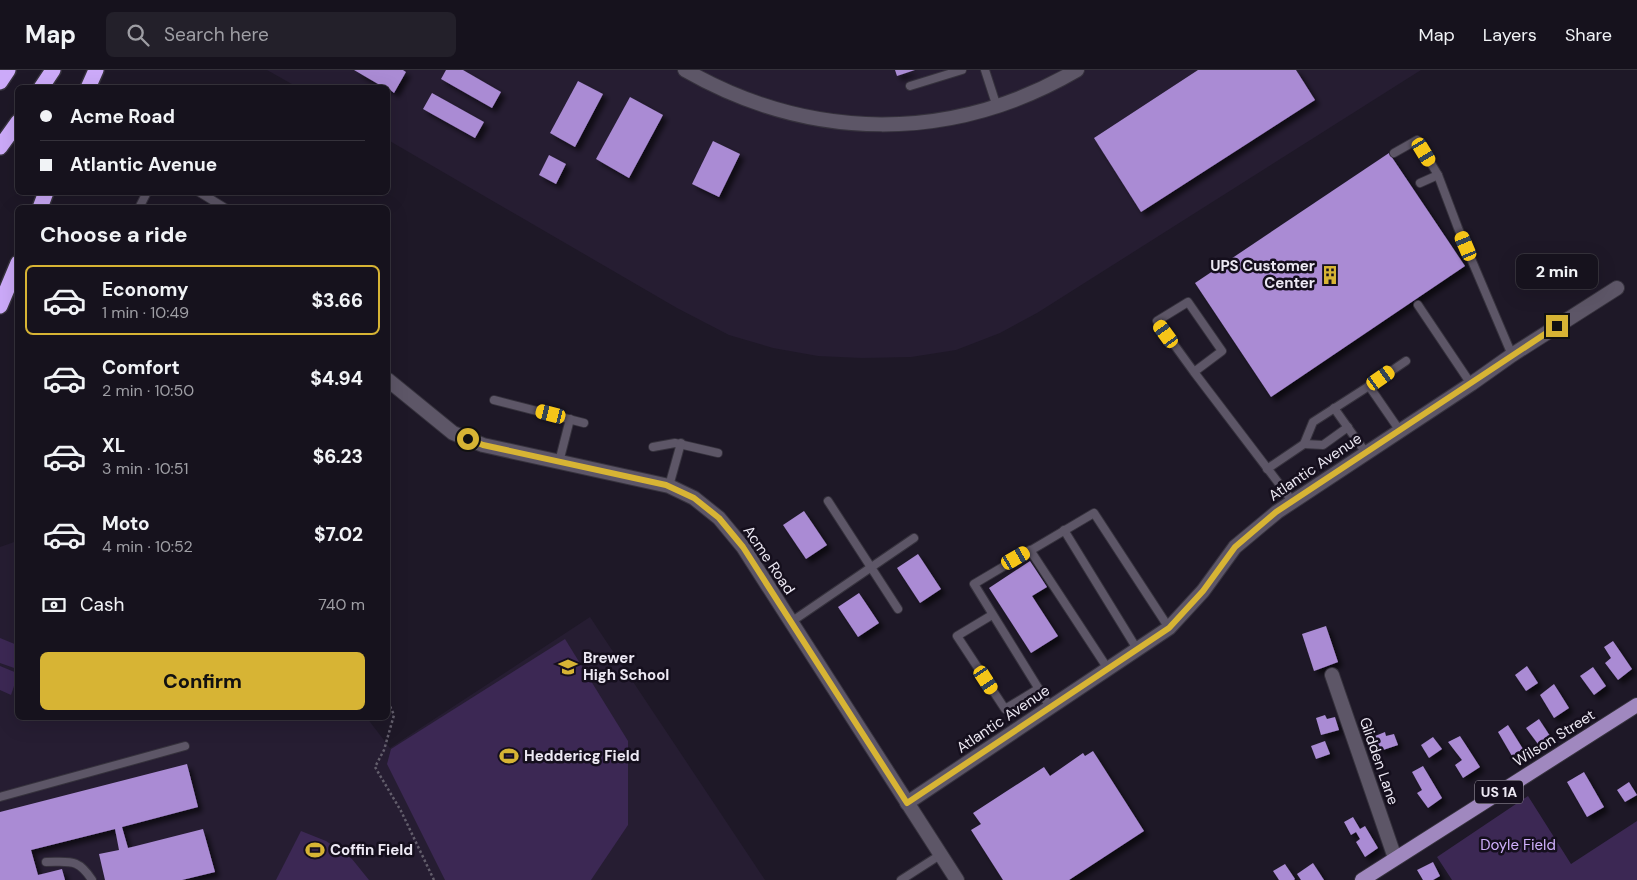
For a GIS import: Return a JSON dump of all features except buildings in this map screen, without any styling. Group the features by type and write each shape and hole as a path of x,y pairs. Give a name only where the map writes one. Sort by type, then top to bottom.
{"highway":[{"path":"0,82 8,70"},
{"path":"43,85 53,70"},
{"path":"89,85 96,70"},
{"path":"0,147 15,126"},
{"path":"0,306 15,270"}],"main road":[{"name":"Wilson Street","path":"1362,880 1637,705"}],"street":[{"path":"685,70 741,97 790,114 837,123 879,125 913,124 957,117 997,107 1053,84 1077,70"},
{"name":"Atlantic Avenue","path":"907,803 1169,628 1203,591 1235,547 1276,512 1512,355 1617,288"},
{"name":"Acme Road","path":"390,382 453,433 483,445 669,486 694,498 719,518 743,547 957,880"},
{"name":"Glidden Lane","path":"1332,675 1395,858"}],"lane":[{"path":"910,86 962,70"},
{"path":"985,70 997,107"},
{"path":"1394,153 1417,140 1438,175 1458,228 1512,355"},
{"path":"1420,183 1438,175"},
{"path":"204,195 220,205"},
{"path":"1194,372 1222,351 1188,302 1157,321 1194,372 1293,502"},
{"path":"1418,305 1471,384"},
{"path":"1267,469 1304,444 1313,422 1406,360"},
{"path":"1369,386 1400,431"},
{"path":"494,400 584,423"},
{"path":"1334,408 1366,453"},
{"path":"560,462 570,419"},
{"path":"1304,444 1324,445 1348,427"},
{"path":"669,486 681,443"},
{"path":"653,448 681,443 718,453"},
{"path":"828,501 898,609"},
{"path":"1050,707 974,584 1094,512 1169,628"},
{"path":"1064,530 1137,649"},
{"path":"791,622 914,538"},
{"path":"1030,550 1108,669"},
{"path":"992,615 957,636 1005,709 1038,688"},
{"path":"0,796 185,746"},
{"path":"901,880 940,855"},
{"path":"46,862 71,862 84,868 92,880"}],"path":[{"path":"390,706 394,715 384,750 375,767 401,812 434,880"}],"shaded area":[{"path":"267,70 1421,70 1037,313 1000,333 956,350 911,357 862,358 818,356 773,348 729,335 677,308 390,141 390,85 293,85"},
{"name":"Brewer High School","path":"15,542 15,720 369,720 390,748 590,617 765,880 0,880 0,547"}],"green space":[{"path":"0,638 15,644 15,668 0,663"},
{"name":"Heddericg Field","path":"565,639 628,741 628,825 591,880 445,880 387,764 391,749"},
{"path":"0,666 15,672 15,683 11,695 0,690"},
{"name":"Doyle Field","path":"1528,796 1571,864 1637,821 1637,880 1452,880 1437,857"},
{"name":"Coffin Field","path":"301,831 326,841 352,859 369,880 276,880"}],"place":[{"name":"UPS Customer Center","path":"1330,275"},
{"name":"Brewer High School","path":"568,667"},
{"name":"Heddericg Field","path":"509,756"},
{"name":"Coffin Field","path":"315,850"}],"route":[{"path":"468,439 483,445 666,485 694,498 719,518 743,547 907,803 1169,628 1203,591 1235,547 1276,512 1557,326"}]}
